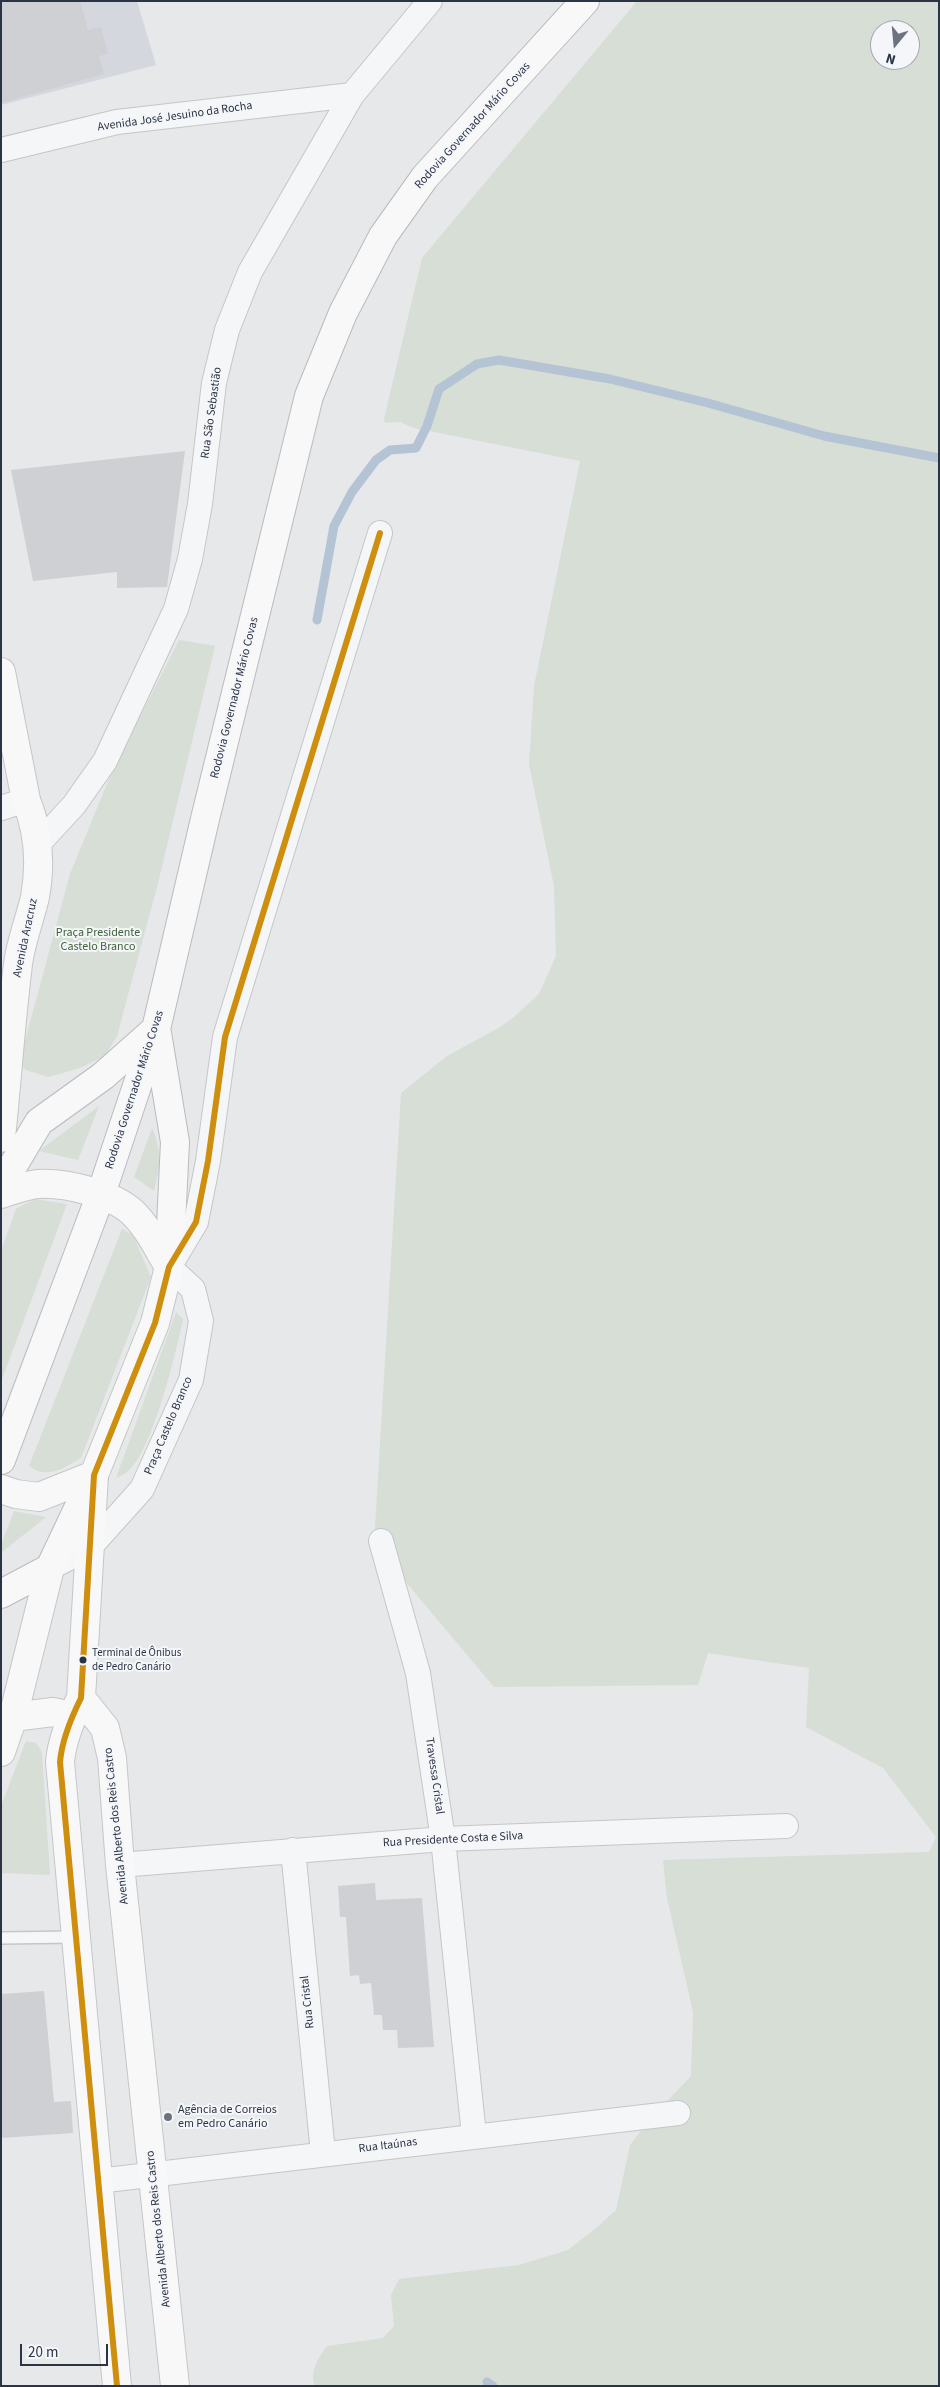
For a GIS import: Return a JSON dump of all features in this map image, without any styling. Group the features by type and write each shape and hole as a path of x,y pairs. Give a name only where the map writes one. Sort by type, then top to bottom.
{"main road":[{"name":"Rodovia Governador Mário Covas","path":"1,1460 101,1194 156,1030 205,819 309,396 343,313 383,236 425,177 585,1"},
{"name":"Avenida Aracruz","path":"1,672 14,804 34,819 38,844 38,871 35,897 18,962 1,1138"},
{"path":"1,1186 39,1122 103,1076 156,1030"},
{"path":"1,1752 13,1717 50,1568 94,1475 155,1324 169,1266 175,1142 156,1030"},
{"path":"1,1194 38,1184 66,1186 101,1194 132,1212 151,1237 169,1266"},
{"path":"1,1489 16,1494 39,1496 94,1475"},
{"path":"94,1475 77,1707 62,1747 60,1762 117,2386"},
{"path":"1,1594 50,1568"},
{"path":"13,1717 77,1707"},
{"name":"Avenida Alberto dos Reis Castro","path":"77,1707 105,1728 109,1740 120,1865 175,2386"}],"street":[{"name":"Rua São Sebastião","path":"38,844 74,805 105,761 176,609 190,559 200,504 214,383 227,330 250,272 352,95 430,1"},
{"name":"Avenida José Jesuino da Rocha","path":"1,150 118,122 352,95"},
{"path":"169,1266 196,1222 208,1161 225,1037 380,533"},
{"name":"Praça Castelo Branco","path":"50,1568 90,1547 142,1489 191,1380 201,1321 193,1290 169,1266"},
{"name":"Travessa Cristal","path":"381,1541 418,1673 443,1839 474,2135"},
{"name":"Rua Presidente Costa e Silva","path":"120,1865 443,1839 786,1826"},
{"name":"Rua Cristal","path":"293,1850 323,2153"},
{"name":"Rua Itaúnas","path":"98,2181 474,2135 678,2113"}],"lane":[{"path":"1,1938 76,1937"}],"shaded area":[{"path":"1,1 137,1 156,65 1,105"}],"green space":[{"path":"637,1 939,1 939,2386 315,2386 313,2381 316,2365 327,2346 383,2338 394,2326 391,2295 399,2279 519,2265 568,2250 616,2210 630,2145 652,2117 691,2076 693,2012 667,1898 663,1860 929,1852 936,1837 883,1768 806,1727 809,1668 708,1653 698,1685 494,1687 374,1544 401,1093 447,1056 500,1027 514,1017 539,994 556,956 554,886 529,764 534,686 580,461 414,428 400,422 385,423 384,419 422,258"},
{"name":"Praça Presidente Castelo Branco","path":"179,640 215,646 158,883 117,1036 105,1056 80,1068 48,1077 26,1070 19,1063 70,874 111,774"},
{"path":"99,1106 78,1160 39,1151"},
{"path":"152,1128 159,1152 158,1174 154,1191 134,1177"},
{"path":"35,1199 67,1204 1,1382 1,1251 16,1209"},
{"path":"122,1229 133,1235 151,1277 81,1458 55,1471 42,1472 36,1470 29,1466"},
{"path":"176,1312 183,1319 155,1422 138,1459 128,1471 116,1478"},
{"path":"14,1511 46,1517 1,1553 1,1545"},
{"path":"26,1741 36,1743 42,1752 50,1875 1,1873 1,1806"}],"building":[{"path":"1,1 80,1 88,30 101,27 108,54 99,56 104,74 1,103"},
{"path":"185,451 167,587 117,588 117,572 33,581 11,470"},
{"path":"375,1883 376,1900 422,1898 434,2047 398,2048 397,2030 383,2030 382,2015 374,2015 371,1983 360,1984 359,1975 350,1976 346,1917 340,1917 338,1886"},
{"path":"44,1991 54,2102 71,2101 73,2133 1,2138 1,1994"}],"waterway":[{"path":"317,620 334,526 352,492 376,460 390,450 416,448 427,426 439,389 477,364 499,360 610,379 708,403 824,436 939,458"},
{"path":"487,2382 493,2386"}],"transit line":[{"path":"117,2386 60,1762 68,1729 81,1698 94,1475 155,1323 169,1267 196,1222 208,1161 225,1037 380,533"}],"place":[{"name":"Terminal de Ônibus de Pedro Canário","path":"83,1660"},
{"name":"Agência de Correios em Pedro Canário","path":"168,2117"}]}
